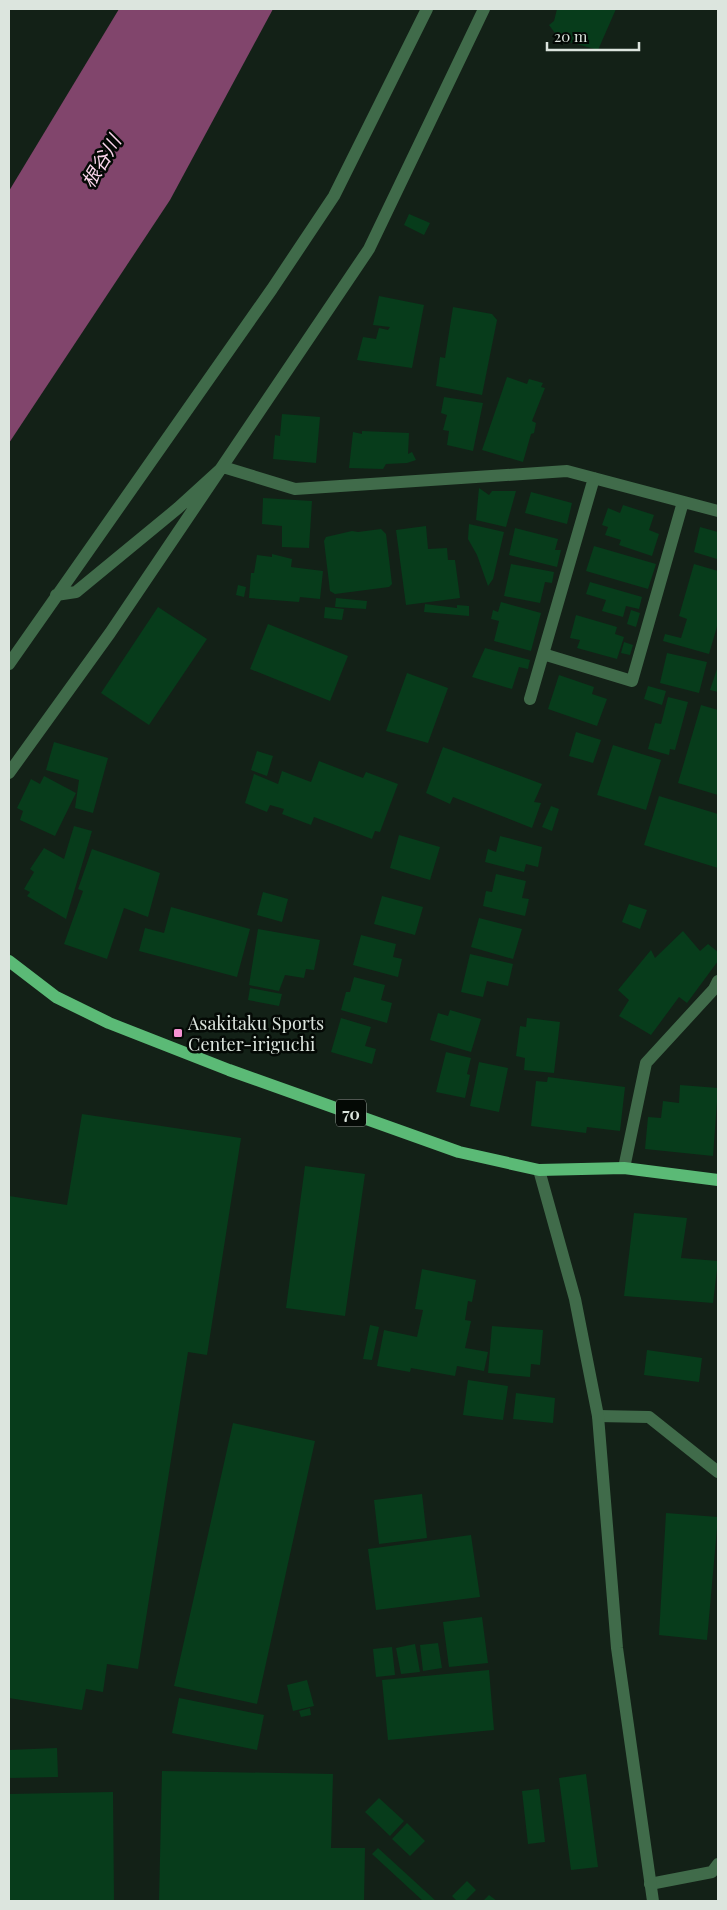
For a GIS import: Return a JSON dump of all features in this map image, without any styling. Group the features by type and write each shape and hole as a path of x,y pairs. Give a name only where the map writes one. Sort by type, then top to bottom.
{"main road":[{"name":"70","path":"9,961 56,997 109,1023 229,1070 459,1152 539,1170 624,1168 718,1180"}],"street":[{"path":"9,664 272,289 334,196 428,9"},
{"path":"9,773 110,633 369,248 484,9"},
{"path":"56,595 76,592 178,508 222,467"},
{"path":"222,467 295,489 567,471 718,511"},
{"path":"530,699 594,478"},
{"path":"543,654 632,681 683,502"},
{"path":"624,1168 646,1063 714,989 718,981"},
{"path":"539,1170 575,1299 598,1416 616,1648 653,1901"},
{"path":"598,1416 648,1417 718,1472"},
{"path":"650,1884 712,1872 718,1864"}],"water":[{"name":"根谷川","path":"119,9 273,9 170,200 9,443 9,191"}],"building":[{"path":"557,9 616,9 598,50 566,41 563,44 549,25 554,21"},
{"path":"409,214 430,223 424,235 404,225"},
{"path":"379,296 424,305 412,368 357,360 363,337 376,339 379,328 388,330 390,327 373,325"},
{"path":"453,307 492,314 497,320 482,395 436,386 440,357 445,358"},
{"path":"507,377 527,384 529,379 543,383 541,387 545,388 532,421 536,423 534,433 531,434 523,462 482,450"},
{"path":"444,397 483,403 473,451 447,445 449,431 443,430 447,415 441,413"},
{"path":"282,414 320,417 316,463 273,459 275,435 280,436"},
{"path":"362,431 409,433 408,454 412,452 416,460 407,463 386,464 383,469 349,468 353,432 362,434"},
{"path":"479,488 489,495 492,491 516,491 506,527 476,520"},
{"path":"531,492 572,503 567,524 525,513"},
{"path":"263,498 312,501 309,548 282,547 282,526 262,524"},
{"path":"623,505 654,515 649,530 659,534 652,556 619,545 621,540 605,535 608,527 602,525 608,508 620,513"},
{"path":"469,524 504,532 493,579 488,586 477,555 468,539"},
{"path":"426,526 428,549 447,548 448,560 455,560 460,598 406,605 396,530"},
{"path":"700,527 718,532 717,559 694,552"},
{"path":"515,528 558,539 555,550 561,550 557,567 509,555"},
{"path":"381,529 386,534 392,584 389,587 335,594 330,591 324,541 326,537 352,531"},
{"path":"594,546 656,564 648,589 586,571"},
{"path":"272,554 292,559 291,567 323,571 320,599 300,597 299,602 249,598 251,573 254,573 257,555 272,557"},
{"path":"511,564 554,572 552,583 545,582 540,603 504,596"},
{"path":"694,564 718,571 718,623 709,654 663,641 665,634 681,638 687,619 679,616"},
{"path":"590,582 642,597 639,609 626,606 623,617 602,611 606,600 586,594"},
{"path":"238,585 246,587 244,597 236,595"},
{"path":"336,598 367,601 366,609 335,607"},
{"path":"501,602 541,613 531,651 494,641 499,621 491,619 493,610 498,612"},
{"path":"425,604 457,608 457,605 469,606 469,616 424,612"},
{"path":"158,607 207,639 149,725 101,693"},
{"path":"325,607 344,609 342,620 324,618"},
{"path":"631,610 640,613 636,627 627,624"},
{"path":"576,615 617,627 615,634 624,637 617,659 577,648 580,640 570,638"},
{"path":"268,624 348,656 330,701 250,669"},
{"path":"624,642 633,645 630,655 621,653"},
{"path":"485,648 530,660 528,669 519,667 512,689 472,677"},
{"path":"667,653 707,662 699,693 660,683"},
{"path":"718,666 718,692 710,690"},
{"path":"407,673 448,688 428,743 386,731"},
{"path":"559,675 594,687 592,694 607,699 597,726 548,709"},
{"path":"648,686 666,691 662,705 644,699"},
{"path":"668,697 688,702 675,750 670,749 669,755 648,749 655,723 661,724"},
{"path":"701,705 718,710 718,795 678,783"},
{"path":"576,732 601,740 593,763 569,756"},
{"path":"54,742 108,758 93,813 75,808 79,780 46,770"},
{"path":"613,745 661,760 646,810 597,795"},
{"path":"443,747 542,784 534,802 541,803 532,828 453,797 450,804 426,793"},
{"path":"257,751 273,756 267,776 251,770"},
{"path":"319,761 363,778 366,772 398,784 380,832 375,831 372,839 314,817 311,825 282,814 284,809 270,805 267,812 245,803 254,774 278,784 282,771 311,782"},
{"path":"44,776 76,793 55,836 20,820 23,811 17,808 31,779 40,784"},
{"path":"659,796 718,814 718,868 644,845"},
{"path":"551,806 559,809 552,831 542,827"},
{"path":"74,826 92,831 66,919 27,896 30,892 24,889 34,872 30,869 44,848 64,859"},
{"path":"399,835 440,847 430,880 390,868"},
{"path":"500,836 542,847 538,867 526,864 524,872 485,862 488,849 496,852"},
{"path":"92,849 160,873 148,917 124,908 107,959 64,944 83,891 78,889"},
{"path":"496,874 526,881 522,898 529,899 525,916 483,906 486,891 492,892"},
{"path":"263,892 288,899 282,922 257,915"},
{"path":"382,896 423,907 415,935 374,924"},
{"path":"629,904 647,910 640,929 622,922"},
{"path":"171,907 250,929 237,977 139,951 145,928 164,933"},
{"path":"479,918 522,929 513,959 471,947"},
{"path":"258,929 320,940 314,970 306,969 304,978 285,975 279,991 249,985"},
{"path":"683,931 700,951 708,944 718,952 718,961 687,1003 679,997 651,1035 619,1016 629,1000 618,990 651,950 655,958"},
{"path":"361,935 396,944 393,957 402,959 398,977 353,965"},
{"path":"470,954 513,964 508,986 487,981 483,997 461,992"},
{"path":"354,977 385,985 381,1000 392,1003 387,1023 341,1010 346,992 350,992"},
{"path":"250,988 282,994 279,1006 248,1000"},
{"path":"450,1010 481,1019 471,1052 430,1040 438,1013 448,1016"},
{"path":"341,1018 371,1027 365,1046 376,1049 372,1064 331,1052"},
{"path":"527,1018 560,1022 554,1073 524,1070 525,1058 516,1056 520,1026 526,1027"},
{"path":"446,1052 471,1058 467,1074 470,1075 465,1098 436,1092"},
{"path":"479,1062 508,1068 499,1112 470,1106"},
{"path":"548,1077 625,1087 620,1131 587,1127 586,1133 531,1126 536,1081 547,1082"},
{"path":"680,1085 718,1088 713,1156 645,1149 648,1117 661,1118 663,1101 679,1103"},
{"path":"82,1114 241,1138 207,1355 188,1352 138,1669 107,1664 103,1692 86,1689 82,1710 9,1698 9,1196 67,1205"},
{"path":"305,1166 365,1174 345,1316 286,1308"},
{"path":"634,1213 687,1218 681,1258 718,1261 713,1303 624,1296"},
{"path":"422,1269 476,1280 472,1302 468,1301 465,1320 471,1321 465,1348 488,1352 484,1371 457,1366 455,1376 411,1368 410,1372 377,1366 384,1330 417,1337 423,1310 415,1309"},
{"path":"370,1325 379,1327 372,1360 363,1359"},
{"path":"492,1326 543,1330 540,1365 531,1364 530,1377 488,1373"},
{"path":"647,1350 702,1358 699,1382 644,1375"},
{"path":"468,1380 508,1386 503,1420 463,1415"},
{"path":"516,1393 555,1398 553,1423 513,1419"},
{"path":"233,1423 315,1441 257,1704 174,1686"},
{"path":"422,1494 427,1538 379,1544 374,1500"},
{"path":"666,1513 718,1517 707,1640 659,1635"},
{"path":"471,1535 480,1597 376,1610 368,1549"},
{"path":"482,1617 488,1663 449,1667 443,1622"},
{"path":"438,1643 442,1668 423,1671 420,1645"},
{"path":"415,1644 420,1672 401,1674 396,1648"},
{"path":"392,1647 395,1675 376,1677 373,1649"},
{"path":"489,1670 494,1730 388,1740 382,1680"},
{"path":"307,1680 314,1706 293,1711 287,1685"},
{"path":"179,1698 264,1715 257,1750 172,1733"},
{"path":"310,1708 311,1715 301,1717 299,1711"},
{"path":"57,1748 58,1777 9,1778 9,1750"},
{"path":"162,1771 333,1774 331,1848 365,1848 364,1901 159,1901"},
{"path":"586,1774 598,1867 571,1870 559,1778"},
{"path":"539,1789 545,1842 528,1844 522,1791"},
{"path":"113,1792 114,1901 9,1901 9,1794"},
{"path":"379,1798 404,1821 390,1836 365,1812"},
{"path":"407,1823 425,1841 410,1856 392,1839"},
{"path":"378,1848 436,1901 423,1901 372,1854"},
{"path":"467,1881 476,1890 465,1901 457,1901 452,1896"},
{"path":"489,1895 497,1901 483,1901"}],"place":[{"name":"Asakitaku Sports Center-iriguchi","path":"178,1033"}]}
